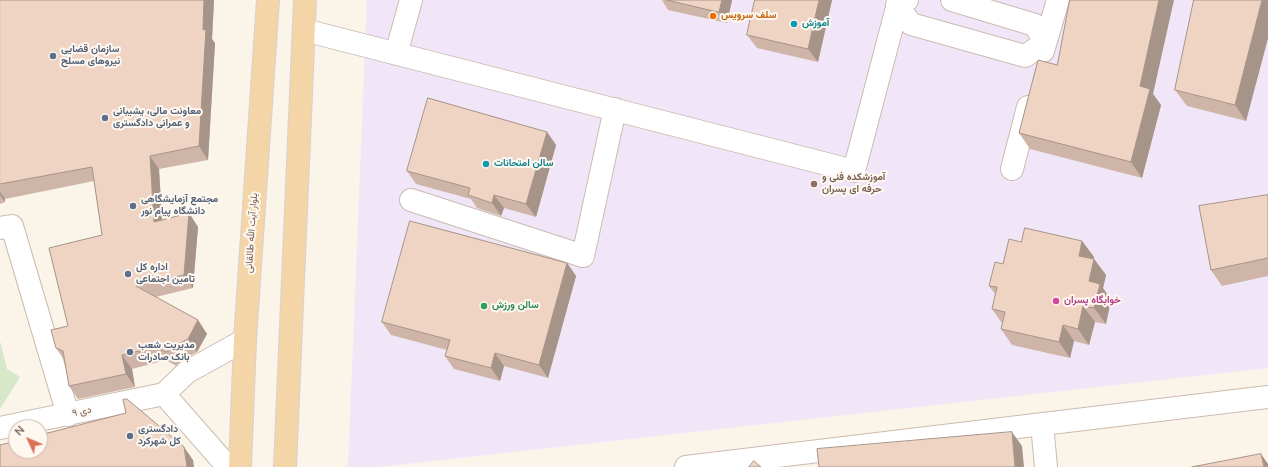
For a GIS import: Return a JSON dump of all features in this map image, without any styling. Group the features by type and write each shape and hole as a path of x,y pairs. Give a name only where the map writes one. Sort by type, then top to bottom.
{"main road":[{"name":"بلوار آیت الله طالقانی","path":"240,467 245,340 268,0"},
{"path":"285,467 305,0"}],"street":[{"path":"396,54 411,0"},
{"path":"952,0 1035,25 1045,44"},
{"path":"1012,169 1058,0"},
{"path":"304,30 854,171 901,2"},
{"path":"901,2 911,24 1025,56 1045,44"},
{"path":"411,200 583,256 615,110"},
{"path":"0,228 12,226 68,415"},
{"path":"228,467 164,394 187,372 245,340"},
{"name":"۹ دی","path":"0,428 164,394"},
{"path":"686,467 1268,397"},
{"path":"1042,424 1046,467"}],"shaded area":[{"name":"آموزشکده فنی و حرفه ای پسران","path":"367,0 1268,0 1268,368 379,467 348,467"}],"green space":[{"path":"0,341 7,369 20,377 0,409"}],"building":[{"path":"0,0 204,0 203,30 206,29 199,146 150,156 154,222 189,213 184,275 136,286 198,320 188,339 166,352 156,347 122,355 126,374 69,386 63,351 56,348 51,330 68,326 49,248 102,235 92,167 0,184"},
{"path":"667,0 722,0 719,12"},
{"name":"آموزش","path":"755,0 819,0 808,49 747,35"},
{"path":"1070,0 1159,0 1140,86 1150,89 1131,162 1019,133 1038,60 1057,65"},
{"path":"1194,0 1262,0 1235,105 1175,90"},
{"name":"سالن امتحانات","path":"428,98 547,132 526,204 494,195 492,203 468,195 470,188 407,171"},
{"path":"1268,195 1268,258 1211,270 1199,206"},
{"name":"سالن ورزش","path":"410,221 567,263 539,365 495,353 491,368 445,356 450,340 382,322"},
{"name":"خوابگاه پسران","path":"1025,228 1082,241 1079,256 1094,259 1089,281 1100,284 1094,308 1083,306 1078,329 1063,325 1059,342 1001,329 1005,312 992,309 997,287 989,286 995,262 1003,264 1009,239 1021,242"},
{"name":"دادگستری کل شهرکرد","path":"127,399 184,447 187,467 0,467 0,445 8,443 8,459 48,459 48,433 126,413 123,400"},
{"path":"1012,432 1015,467 819,467 817,449"},
{"path":"1261,454 1264,467 1192,467"},
{"path":"754,461 761,467 749,467"}],"place":[{"name":"سلف سرویس","path":"713,16"},
{"name":"آموزش","path":"794,24"},
{"name":"سازمان قضایی نیروهای مسلح","path":"53,56"},
{"name":"معاونت مالی، پشیبانی و عمرانی دادگستری","path":"105,118"},
{"name":"سالن امتحانات","path":"486,164"},
{"name":"آموزشکده فنی و حرفه ای پسران","path":"814,184"},
{"name":"مجتمع آزمایشگاهی دانشگاه پیام نور","path":"133,206"},
{"name":"اداره کل تامین اجتماعی","path":"128,274"},
{"name":"خوابگاه پسران","path":"1056,301"},
{"name":"سالن ورزش","path":"484,306"},
{"name":"مدیریت شعب بانک صادرات","path":"130,352"},
{"name":"دادگستری کل شهرکرد","path":"130,436"}]}
